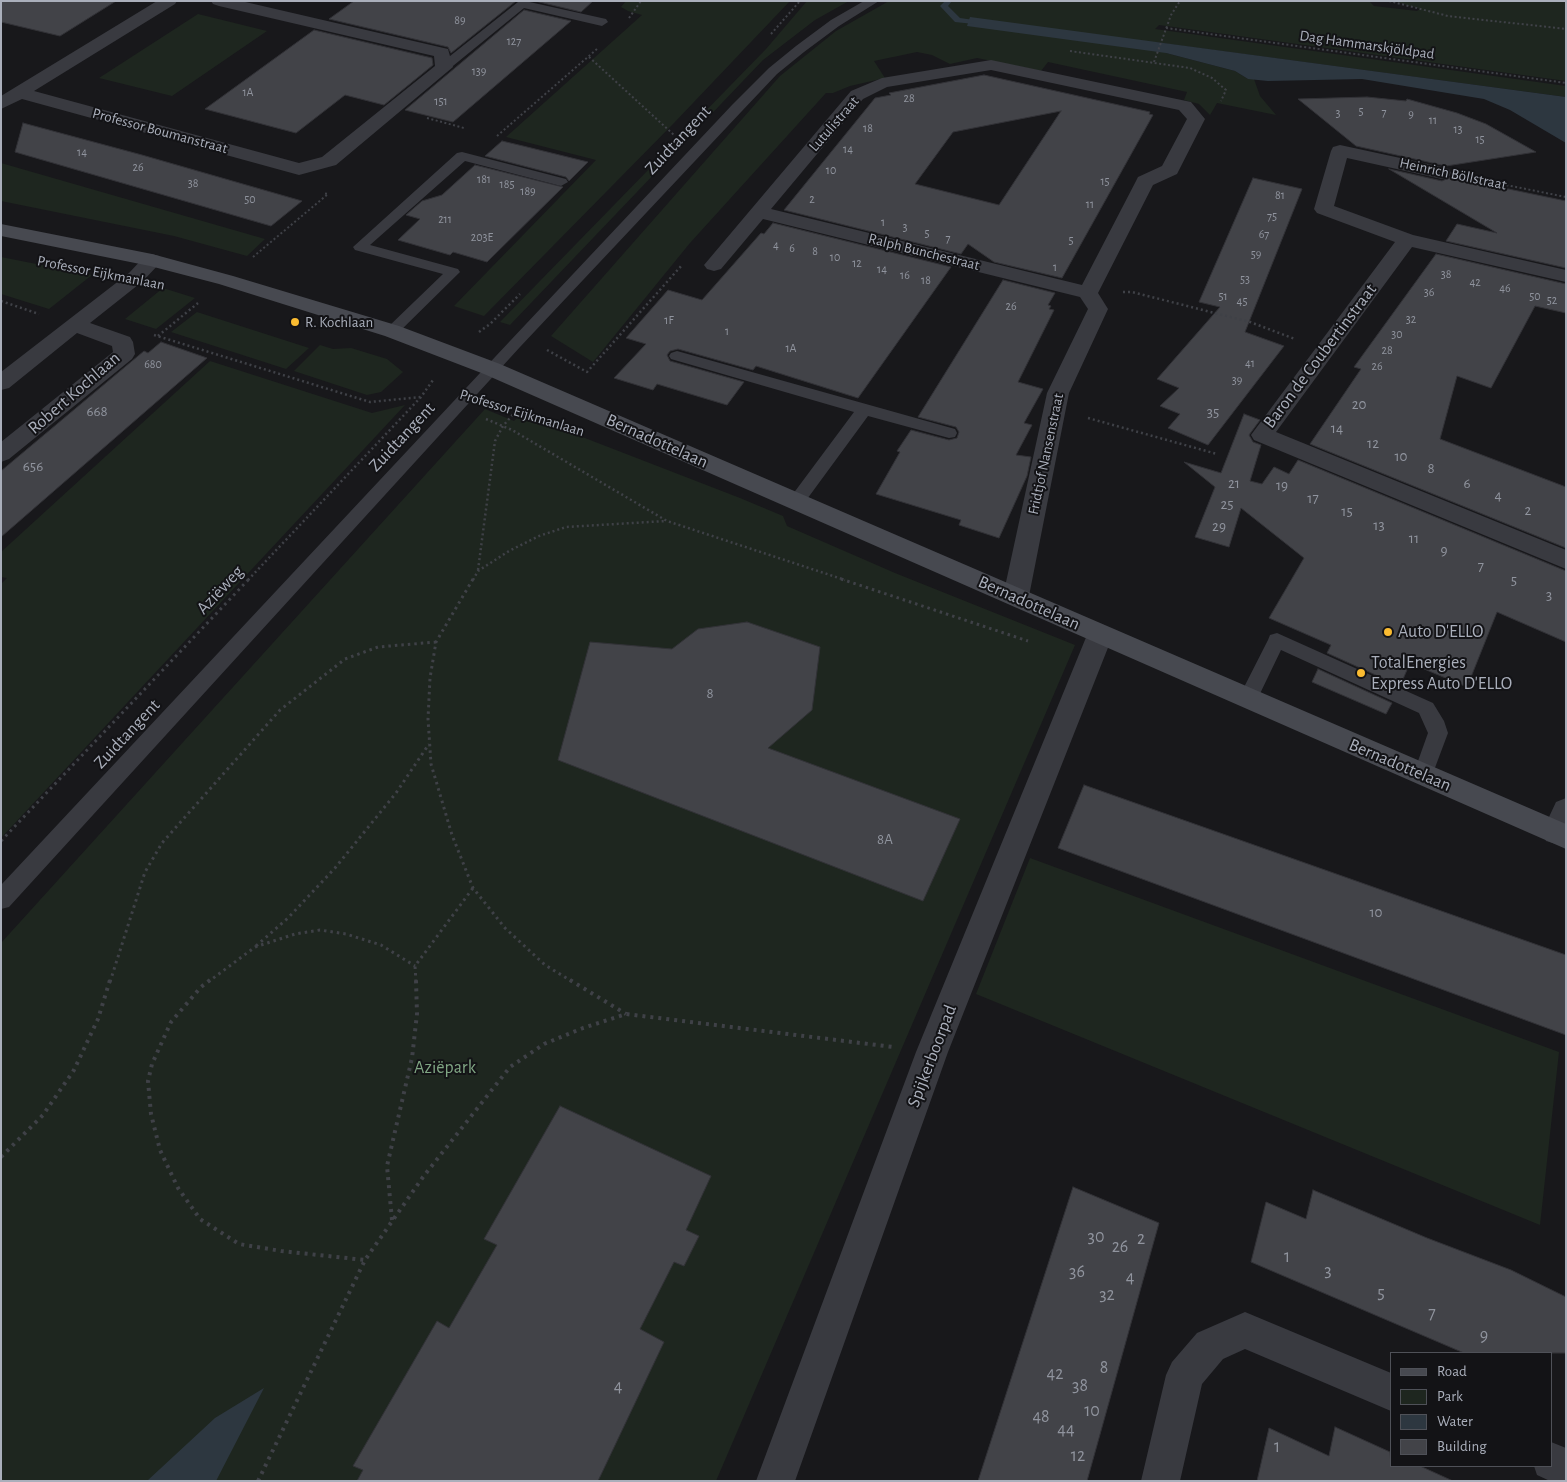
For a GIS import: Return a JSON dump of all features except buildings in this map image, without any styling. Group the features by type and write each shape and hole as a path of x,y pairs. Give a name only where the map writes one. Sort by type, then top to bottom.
{"street":[{"path":"1,104 169,1"},
{"path":"219,1 442,53 444,67 392,110"},
{"name":"Lutulistraat","path":"714,266 857,95 882,82 990,66 1185,106 1196,119 1170,170 1145,181 1088,293"},
{"name":"Professor Boumanstraat","path":"21,93 299,169 328,161 392,110"},
{"name":"Heinrich Böllstraat","path":"1407,240 1324,209 1340,151 1442,173"},
{"name":"Ralph Bunchestraat","path":"760,212 1088,293"},
{"name":"Professor Eijkmanlaan","path":"1,230 152,260 226,280 392,331 492,369"},
{"path":"1407,240 1566,276"},
{"name":"Baron de Coubertinstraat","path":"1407,240 1262,435 1566,560"},
{"path":"1,383 136,276 152,260"},
{"name":"Fridtjof Nansenstraat","path":"1016,596 1058,392 1098,310 1088,293"},
{"name":"Robert Kochlaan","path":"1,454 124,354 122,342 74,325"},
{"name":"Bernadottelaan","path":"492,369 1423,775 1562,826"},
{"name":"Spijkerboorpad","path":"775,1481 932,1052 1100,635"},
{"path":"1160,1481 1186,1375 1210,1346 1245,1330 1390,1392"},
{"path":"1552,1461 1566,1468"}],"lane":[{"name":"Zuidtangent","path":"1,900 461,402 773,71 835,23 873,1"},
{"path":"444,67 522,4 602,22"},
{"path":"392,331 453,272 360,247 462,156 561,182"},
{"path":"677,356 948,433"},
{"path":"796,502 864,410"},
{"path":"1248,699 1277,640 1426,708 1434,721 1438,733 1423,775"}],"path":[{"path":"626,20 641,1"},
{"path":"1154,62 1171,14 1180,1"},
{"path":"1388,1 1448,16 1566,29"},
{"name":"Dag Hammarskjöldpad","path":"1166,28 1566,84"},
{"path":"489,134 498,136 601,45"},
{"path":"589,57 674,136"},
{"path":"392,110 469,129"},
{"name":"Heinrich Böllstraat","path":"1442,173 1566,197"},
{"path":"158,336 328,194 320,192"},
{"path":"566,359 587,372 688,258 714,266"},
{"path":"1088,293 1132,292 1250,322 1324,350"},
{"path":"149,333 370,402 421,397 461,402 667,521 1037,644 1089,665"},
{"name":"Aziëweg","path":"1,841 421,397 430,380 456,355"},
{"name":"Professor Eijkmanlaan","path":"430,380 461,402 516,411"},
{"path":"1054,409 1218,454"},
{"path":"503,426 495,441 491,461 478,571 436,642 430,678 428,719 431,764 452,835 473,888 505,928 546,965 626,1014 932,1052"},
{"path":"478,571 509,551 539,536 566,527 667,521"},
{"path":"1,1157 43,1115 74,1070 98,1019 145,872 162,843 280,710 345,659 378,647 436,642"},
{"path":"366,1260 281,1251 239,1244 200,1218 178,1188 160,1150 150,1114 148,1081 152,1064 171,1022 201,987 255,947 288,918 335,868 396,793 429,744"},
{"path":"392,1221 387,1166 412,1058 416,1014 415,966 473,888"},
{"path":"255,947 295,934 320,930 346,934 381,945 415,966"},
{"path":"258,1481 366,1260 423,1177 510,1067 544,1044 583,1028 626,1014"}],"green space":[{"path":"626,1 790,1 674,123 484,316 454,306 596,160 506,137 642,15 621,7"},
{"path":"807,1 849,1 815,20 763,60 510,325 500,322 766,49"},
{"path":"889,1 1369,1 1374,6 1417,11 1420,9 1394,1 1566,1 1566,81 1159,25 1155,29 1566,86 1566,97 1154,42 1166,53 1235,71 1248,79 1254,79 1260,96 1276,115 1217,103 1210,115 1199,104 1184,100 1187,92 1048,62 1041,71 977,58 950,64 932,55 917,52 874,61 885,78 850,86 833,93 826,93 690,243 593,362 551,336 780,76 836,31"},
{"path":"198,14 267,31 172,96 99,78"},
{"path":"1,163 265,239 247,256 174,236 1,201"},
{"path":"1,257 92,275 49,309 1,294"},
{"path":"163,288 195,298 156,329 125,319"},
{"path":"197,312 309,348 286,369 171,332"},
{"path":"320,345 333,349 351,348 387,359 403,372 381,392 367,395 294,371"},
{"path":"210,361 372,413 405,405 1,838 1,584 7,578 1,577 1,552"},
{"name":"Aziëpark","path":"485,409 514,421 517,418 572,433 740,498 783,516 787,526 895,573 1075,645 716,1481 1,1481 1,943"},
{"path":"1030,858 1559,1052 1540,1225 976,994"}],"water":[{"path":"970,17 1566,97 1566,143 1510,110 1484,99 1362,79 1268,81 1248,79 1235,71 1166,53 967,26"},
{"path":"264,1388 216,1481 147,1481 215,1418"}],"waterway":[{"path":"949,1 944,6 958,20 971,22"}],"place":[{"name":"R. Kochlaan","path":"295,322"},
{"name":"Auto D'ELLO","path":"1388,632"},
{"name":"TotalEnergies Express Auto D'ELLO","path":"1361,673"}]}
